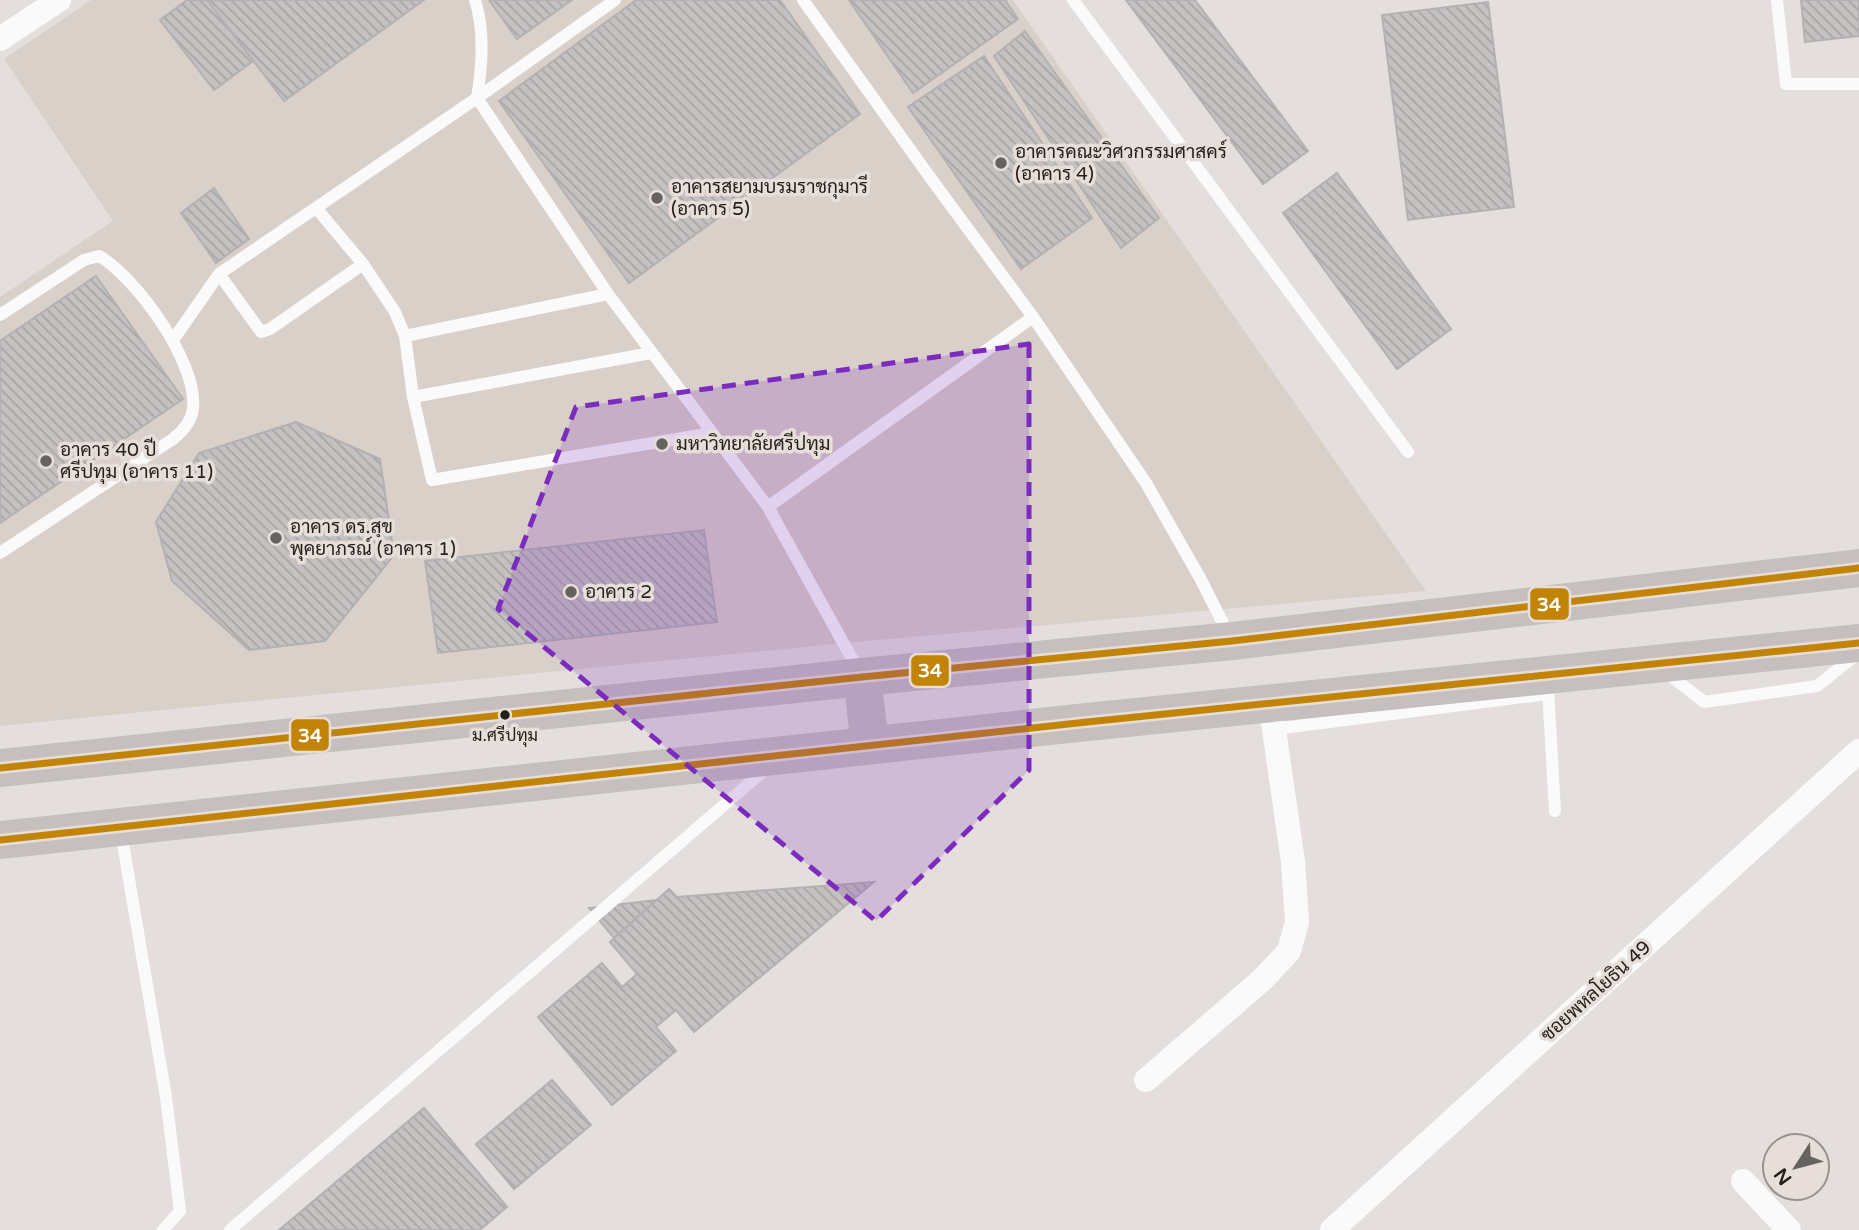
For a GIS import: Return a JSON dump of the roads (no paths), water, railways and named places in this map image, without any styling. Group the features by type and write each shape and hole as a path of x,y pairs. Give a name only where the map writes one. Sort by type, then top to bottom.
{"main road":[{"path":"0,768 862,677 1232,641 1859,568"},
{"path":"0,840 870,745 1273,716 1548,684 1653,662 1859,643"},
{"path":"862,677 870,745"}],"street":[{"path":"0,38 59,0"},
{"path":"1146,1080 1263,979 1289,951 1297,922 1293,862 1273,716"},
{"name":"ซอยพหลโยธิน 49","path":"1332,1230 1859,751"},
{"path":"1743,1181 1789,1230"}],"lane":[{"path":"475,0 481,26 482,62 477,98 608,294 768,507 862,677"},
{"path":"173,340 219,274 317,209 615,0"},
{"path":"803,0 1033,317 1146,483 1232,641"},
{"path":"1073,0 1408,452"},
{"path":"1777,0 1786,84 1859,84"},
{"path":"317,209 363,264 390,303 405,336 413,397 432,480 712,433"},
{"path":"0,315 84,260 99,256 126,276 173,340 194,395 193,411 182,431 173,439 0,553"},
{"path":"219,274 261,332 270,329 363,264"},
{"path":"405,336 608,294"},
{"path":"768,507 1033,317"},
{"path":"413,397 651,353"},
{"path":"1653,662 1704,702 1817,687 1859,652"},
{"path":"1548,684 1555,811"},
{"path":"230,1230 783,754"},
{"path":"120,826 166,1097 178,1186 180,1211 163,1230"}],"place":[{"name":"อาคารคณะวิศวกรรมศาสคร์ (อาคาร 4)","path":"1001,163"},
{"name":"อาคารสยามบรมราชกุมารี (อาคาร 5)","path":"657,198"},
{"name":"มหาวิทยาลัยศรีปทุม","path":"662,444"},
{"name":"อาคาร 40 ปี ศรีปทุม (อาคาร 11)","path":"46,461"},
{"name":"อาคาร ดร.สุข พุคยาภรณ์ (อาคาร 1)","path":"276,538"},
{"name":"อาคาร 2","path":"571,592"},
{"name":"ม.ศรีปทุม","path":"505,715"}]}
